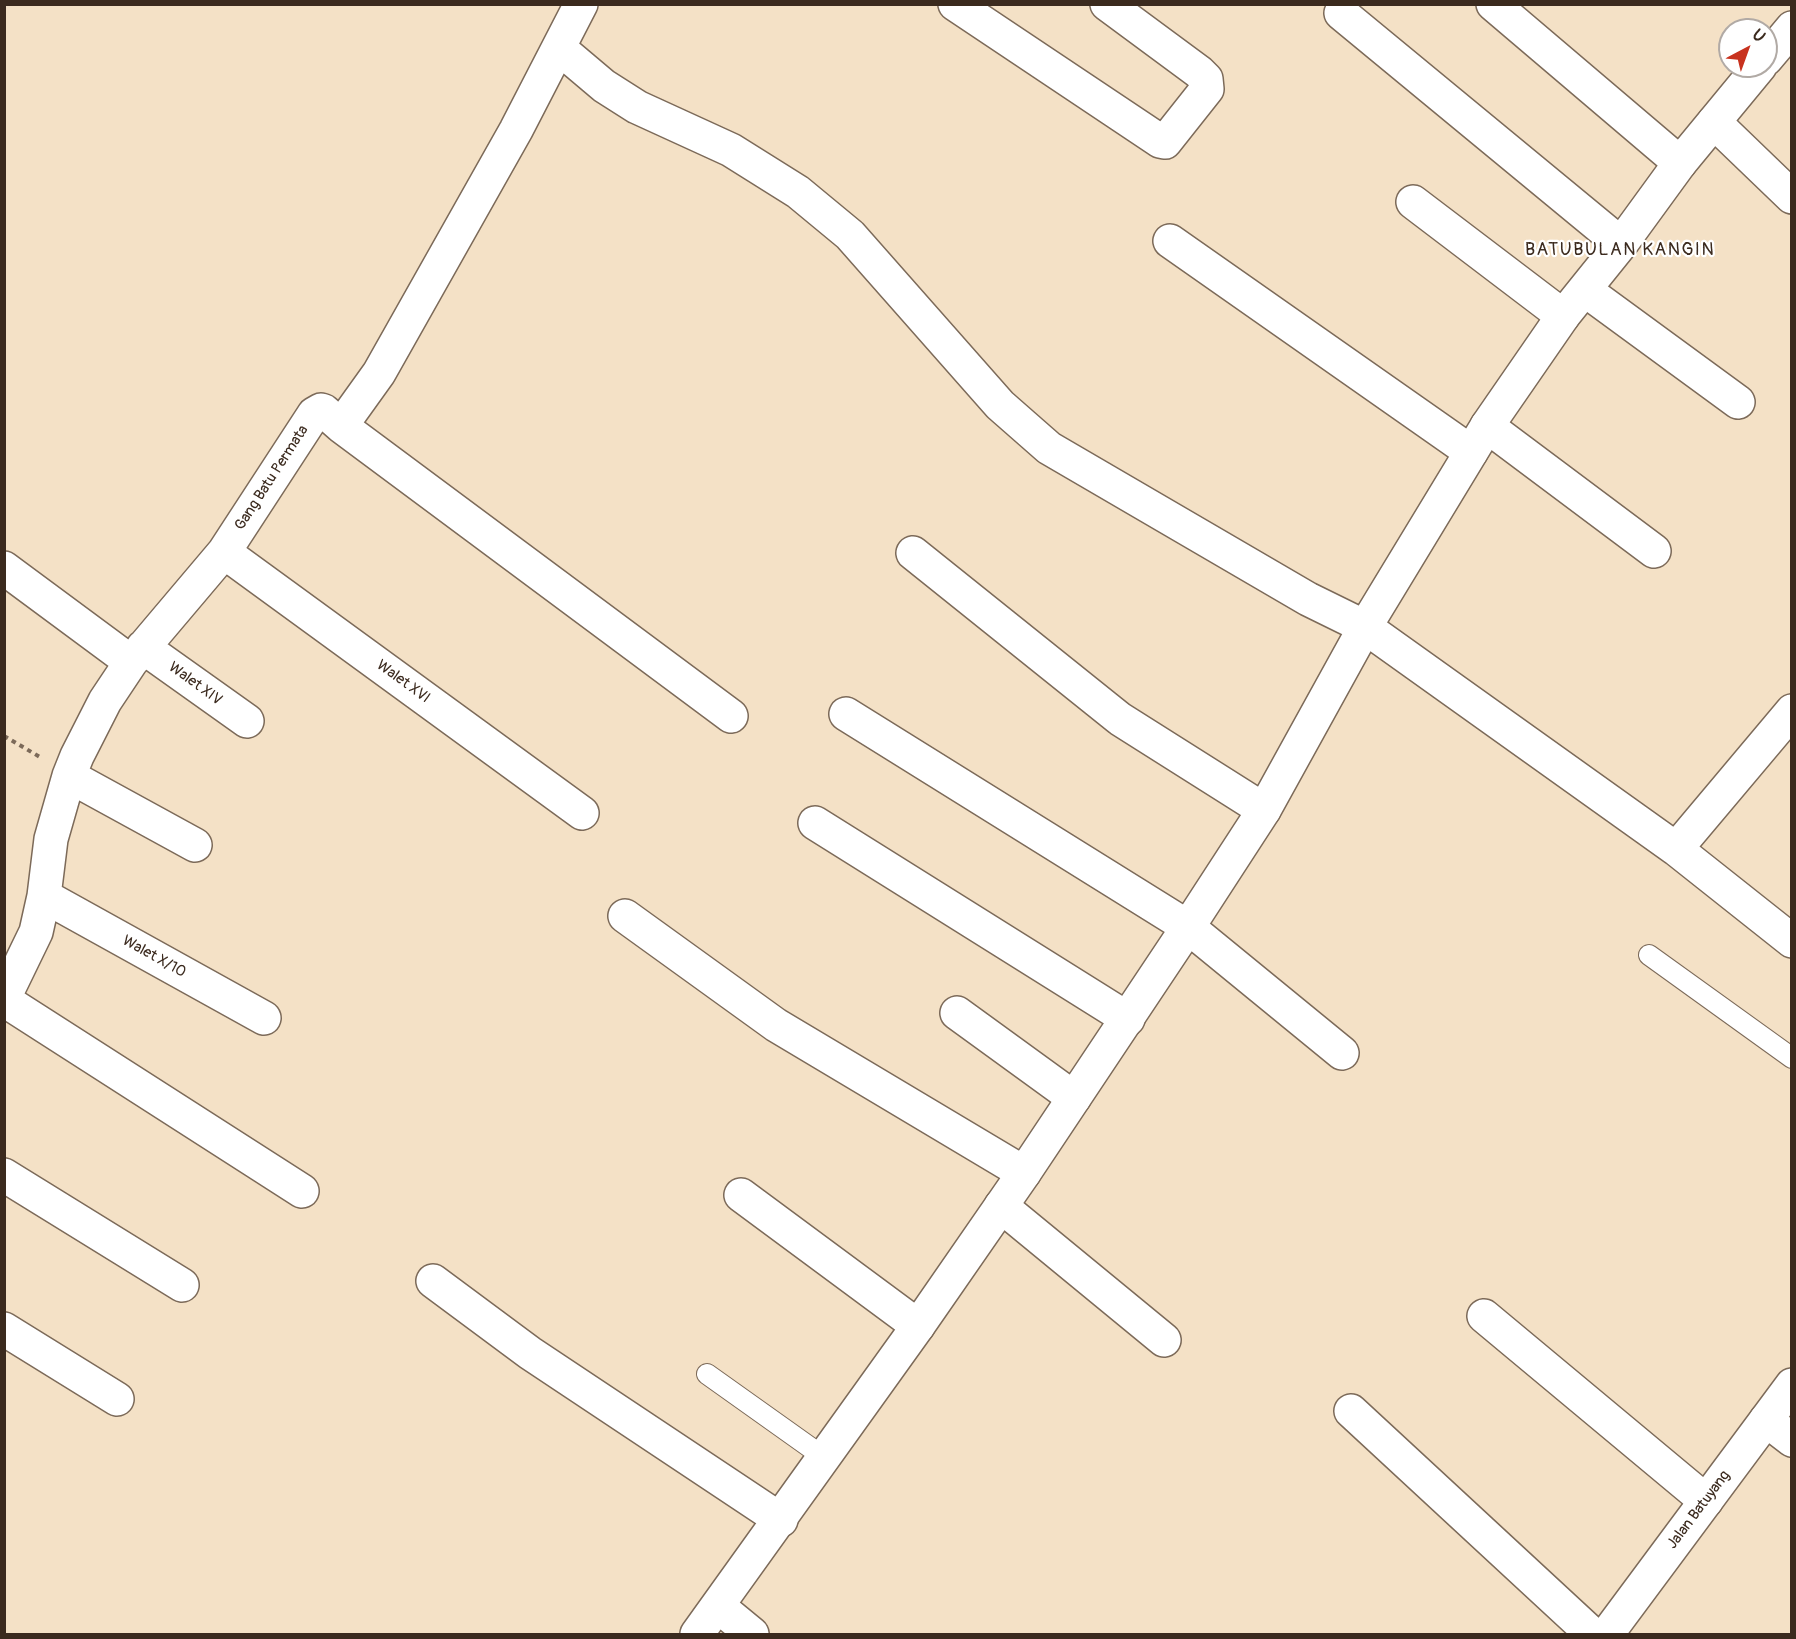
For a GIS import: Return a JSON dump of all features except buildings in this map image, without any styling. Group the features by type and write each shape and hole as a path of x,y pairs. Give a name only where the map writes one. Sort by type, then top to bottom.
{"street":[{"path":"581,4 516,130 379,373 341,426 731,716"},
{"path":"955,4 1160,141 1165,141 1207,89 1206,79 1107,4"},
{"path":"1493,4 1680,163"},
{"path":"1341,13 1621,244"},
{"path":"1778,44 1791,28"},
{"path":"559,48 604,86 637,107 731,150 798,192 849,235 1000,405 1049,448 1308,599 1365,627 1676,849 1791,941"},
{"path":"697,1635 918,1326 1128,1019 1264,810 1365,627 1479,439 1563,316 1621,244 1680,163 1750,78"},
{"path":"1714,122 1791,197"},
{"path":"1413,202 1563,316"},
{"path":"1170,241 1654,551"},
{"path":"1584,290 1737,402"},
{"name":"Gang Batu Permata","path":"4,999 36,932 44,896 51,839 69,776 76,756 105,701 137,655 224,552 314,414 321,410 324,411 341,426"},
{"name":"Walet XVI","path":"224,552 582,813"},
{"path":"914,553 1120,719 1264,810"},
{"name":"Walet XIV","path":"4,568 137,655 247,721"},
{"path":"1676,849 1791,711"},
{"path":"846,714 1188,927 1342,1053"},
{"path":"69,776 195,845"},
{"path":"815,823 1128,1019"},
{"name":"Walet X/10","path":"44,896 264,1018"},
{"path":"625,916 776,1024 1024,1173"},
{"path":"4,999 302,1191"},
{"path":"957,1013 1074,1098"},
{"path":"4,1175 182,1285"},
{"path":"741,1195 918,1326"},
{"path":"1001,1206 1164,1340"},
{"path":"434,1281 530,1353 781,1520"},
{"path":"1484,1316 1706,1501"},
{"path":"4,1329 117,1400"},
{"name":"Jalan Batuyang","path":"1606,1635 1791,1385"},
{"path":"1351,1412 1592,1635"},
{"path":"1766,1420 1791,1440"},
{"path":"718,1606 752,1635"}],"lane":[{"path":"1649,955 1791,1058"},
{"path":"707,1374 825,1458"}],"district":[{"name":"BATUBULAN KANGIN","path":"1620,250"}]}
